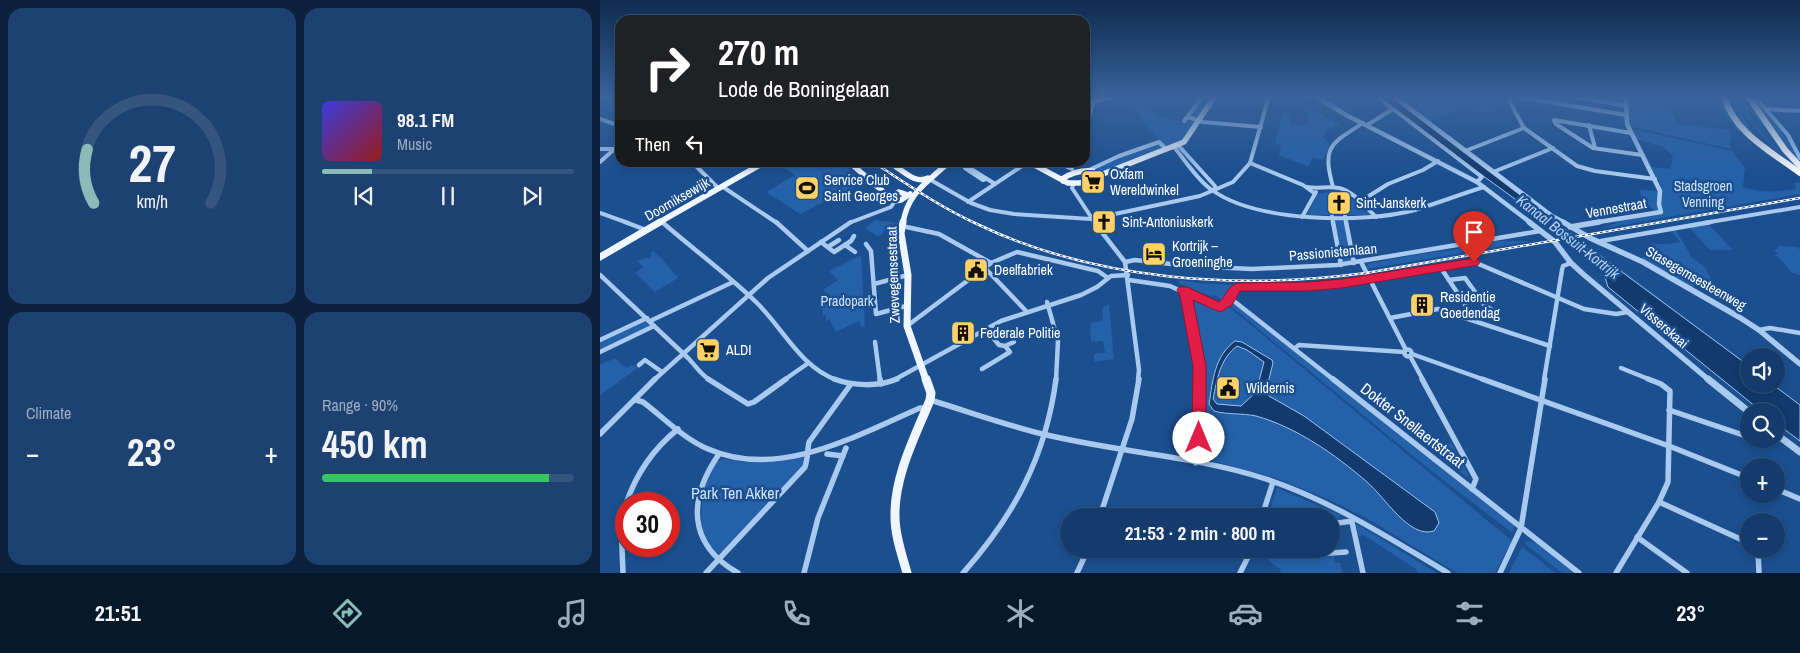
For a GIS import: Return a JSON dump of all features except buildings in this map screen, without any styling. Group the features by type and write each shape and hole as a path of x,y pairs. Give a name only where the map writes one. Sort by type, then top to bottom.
{"highway":[{"path":"1738,123 1800,173"},
{"path":"1767,123 1778,142 1800,166"}],"main road":[{"path":"1038,167 1063,181 1074,184 1176,146 1185,141 1197,123"},
{"name":"Doorniksewijk","path":"600,257 756,167"},
{"path":"855,167 884,192 899,197 920,184 899,167"},
{"name":"Zwevegemsestraat","path":"929,404 929,387 907,326 908,275 902,226 905,209 914,192 944,167"},
{"path":"1063,181 1063,177 1072,171 1089,170 1094,172 1094,176"},
{"name":"Zwevegemsestraat","path":"917,180 923,181 938,172"},
{"name":"Zwevegemsestraat","path":"905,209 899,197 914,192"},
{"path":"907,573 896,524 897,494 903,470 929,404"}],"street":[{"path":"1223,123 1261,127"},
{"path":"929,179 968,202 983,208 1010,214 1091,219 1193,198 1235,184 1250,163 1262,123"},
{"path":"1411,123 1483,178 1478,182"},
{"name":"Stasegemsesteenweg","path":"1428,123 1570,228 1644,262 1760,330 1800,364"},
{"path":"1521,123 1524,128 1582,168 1655,179"},
{"path":"1555,123 1595,148 1642,155"},
{"path":"1573,123 1630,133"},
{"name":"Vennestraat","path":"1570,228 1661,212 1659,204 1660,191 1630,133 1628,123"},
{"path":"1778,123 1788,135 1800,158"},
{"path":"1333,188 1327,160 1330,150 1337,142 1365,124"},
{"name":"Visserskaai","path":"1365,124 1478,182 1540,231 1566,256 1571,264 1740,405"},
{"path":"1589,125 1595,148"},
{"path":"1465,151 1524,128"},
{"path":"1089,170 1119,156 1159,142 1166,149"},
{"path":"1176,146 1215,186 1215,190"},
{"path":"1176,146 1210,189 1215,190 1222,197 1240,205 1302,217 1376,217 1414,210 1484,187"},
{"path":"600,149 615,148"},
{"path":"600,162 615,148"},
{"path":"1493,172 1553,148"},
{"path":"1361,201 1388,184 1438,161"},
{"path":"1250,163 1307,187 1319,189 1339,188 1361,201 1376,217"},
{"path":"698,167 721,188 772,218 808,251"},
{"path":"986,179 983,180 965,168 968,167 995,184"},
{"path":"968,202 1021,167"},
{"path":"1065,167 1072,171 1073,167"},
{"path":"1193,169 1198,167"},
{"path":"1074,184 1072,188 1091,219 1126,262 1139,370 1138,389 1123,450 1103,508"},
{"path":"1307,187 1314,193"},
{"path":"1302,217 1314,193 1319,189"},
{"path":"600,434 662,372 768,278 856,219 891,207 899,197"},
{"path":"1600,243 1601,241 1800,207"},
{"path":"600,213 648,230"},
{"path":"1332,216 1341,264"},
{"path":"1345,216 1354,263"},
{"path":"662,222 763,308 790,345 807,364 830,378 851,384 881,384 902,377 1027,312 1091,291 1108,278 1114,276 1163,284 1183,290 1217,308 1224,306 1234,289 1238,287 1308,287 1370,280 1477,263 1584,309 1616,314 1628,312"},
{"path":"902,226 939,234 991,263"},
{"name":"Passionistenlaan","path":"1126,262 1135,260 1189,266 1252,269 1341,264 1540,231"},
{"path":"821,242 834,252 854,236"},
{"path":"828,247 839,240"},
{"path":"866,244 870,251 876,314 906,306"},
{"path":"844,245 855,252"},
{"path":"907,326 991,263 999,258 1020,252 1098,271 1108,278"},
{"path":"1361,262 1390,318 1405,351 1405,355 1411,355 1541,400 1740,474"},
{"path":"1500,573 1521,528 1562,270 1563,266 1571,264"},
{"path":"985,268 1027,312"},
{"path":"1441,268 1470,312 1471,320"},
{"path":"600,275 700,370 702,375 748,404 754,402 807,364"},
{"path":"874,284 908,275"},
{"path":"1449,280 1465,278 1485,306 1496,312"},
{"path":"600,352 651,322 733,282"},
{"path":"1183,290 1186,295 1200,366 1199,438 1196,463"},
{"name":"Dokter Snellaertstraat","path":"1230,298 1579,573"},
{"path":"963,573 990,543 1010,512 1028,475 1043,434 1057,367 1056,333 1048,304"},
{"path":"1390,318 1438,309 1550,346"},
{"path":"600,340 651,322"},
{"path":"1760,330 1770,328 1800,333"},
{"path":"989,332 999,345 1005,346 1014,342"},
{"path":"875,342 881,384"},
{"path":"1295,348 1299,345 1405,351"},
{"path":"982,369 1010,352 1005,346"},
{"path":"1411,355 1476,479 1472,489"},
{"path":"639,365 645,360 662,372"},
{"path":"1616,573 1659,502 1668,482 1670,392 1666,386 1630,374 1621,368"},
{"path":"706,573 805,467 808,459 806,454 809,442 851,384"},
{"path":"636,400 643,402 705,449 740,460 767,460 806,454 929,404 1043,434 1196,463 1239,472 1273,482 1311,496 1351,515 1448,573"},
{"path":"1669,410 1740,433"},
{"path":"630,492 647,463 663,442 678,429"},
{"path":"1785,441 1800,453"},
{"path":"804,573 818,518 846,448"},
{"path":"719,454 710,466 702,483 698,499 697,520 704,544 716,562 738,573"},
{"path":"827,454 843,456"},
{"path":"1265,508 1273,482"},
{"path":"1785,493 1800,499"},
{"path":"1659,502 1740,539"},
{"path":"1351,515 1363,573"},
{"path":"1340,523 1352,522"},
{"path":"1637,537 1687,573"},
{"path":"1340,552 1346,552"},
{"path":"622,557 622,573"},
{"path":"1077,573 1084,558"},
{"path":"1240,573 1247,558"},
{"path":"1758,558 1758,573"}],"green space":[{"path":"1144,123 1196,123 1184,141 1101,174 1095,167 1162,142"},
{"path":"1280,123 1309,125 1309,123 1339,124 1332,129 1328,127 1323,137 1330,145 1323,160 1313,157 1307,166 1279,155 1281,144 1275,143"},
{"path":"1629,123 1677,123 1728,130 1732,141 1729,140 1731,149 1629,126"},
{"path":"1732,123 1735,123 1743,131 1738,131"},
{"path":"1741,123 1746,123 1753,134"},
{"path":"1752,123 1770,142 1800,168 1800,171 1762,136"},
{"path":"1761,123 1765,123 1771,135"},
{"path":"1769,123 1775,123 1790,140 1800,163 1788,151"},
{"name":"Stadsgroen Venning","path":"1632,129 1732,151 1745,168 1743,187 1753,190 1783,191 1796,189 1795,183 1800,182 1800,194 1601,229 1623,220 1663,212 1660,203 1661,186 1633,134","holes":["1637,139 1663,147 1673,156 1669,169 1652,167"]},
{"name":"Service Club Saint Georges","path":"783,167 846,167 864,182 800,214 766,192 795,175"},
{"path":"1337,190 1355,201 1366,212 1369,211 1371,215 1306,215 1318,194"},
{"path":"1640,190 1658,191 1658,211 1655,212 1641,197"},
{"path":"1334,218 1343,219 1352,260 1342,262"},
{"path":"875,220 898,223 897,229 883,231 882,235 877,236 865,228"},
{"path":"1708,224 1733,250 1710,250 1689,227"},
{"path":"1676,230 1692,258 1705,267 1715,289 1695,286 1692,288 1641,258 1654,252 1650,243 1680,242 1671,231"},
{"path":"1495,241 1532,241 1367,269 1366,266 1368,264 1420,254 1454,250 1458,249 1457,247"},
{"path":"1777,246 1798,247 1800,250 1800,275 1792,273 1775,255 1778,254 1774,250 1779,248"},
{"path":"653,251 678,278 655,292 635,273 644,267 637,261 651,258 651,252"},
{"path":"1600,254 1740,359 1599,255"},
{"name":"Pradopark","path":"861,255 865,326 862,327 859,321 836,332 829,319 826,321 826,315 823,316 822,306 830,298 829,294 823,290 838,280 829,271"},
{"path":"1181,280 1235,285 1229,288 1225,296 1226,302 1214,295 1213,297 1178,283"},
{"path":"1189,290 1229,307 1512,541 1495,573 1457,573 1368,519 1330,500 1276,478 1202,458 1204,377 1200,344"},
{"path":"1232,301 1514,524 1514,531 1511,532 1429,469 1228,304"},
{"path":"1109,304 1114,359 1094,362 1094,354 1105,353 1103,341 1091,342 1090,323 1103,321 1102,308"},
{"path":"645,321 651,327 600,352 600,342"},
{"path":"615,358 626,368 631,365 639,367 600,395 600,365"},
{"path":"1451,442 1469,476 1467,477 1437,455"},
{"name":"Park Ten Akker","path":"805,458 803,465 723,551 719,553 714,552 702,528 704,488 711,468 717,462 724,459 741,462 765,462"},
{"path":"1277,488 1324,508 1271,508"},
{"path":"1356,524 1437,573 1418,573 1416,569 1362,534 1359,538"},
{"path":"1529,541 1541,545 1577,573 1562,573 1524,543"},
{"path":"1522,547 1556,573 1509,573"},
{"path":"1266,558 1334,558 1335,563 1340,563 1342,573 1280,573 1281,570"}],"water":[{"name":"Kanaal Bossuit-Kortrijk","path":"1413,123 1425,123 1574,236 1572,237 1597,256 1599,255 1740,359 1740,393 1784,393 1800,405 1800,441 1785,430 1785,403 1751,403 1608,287 1601,264 1593,258 1595,257"},
{"path":"1235,341 1242,342 1272,360 1273,363 1266,391 1269,396 1304,416 1435,512 1439,523 1434,531 1425,532 1407,523 1355,472 1329,452 1301,435 1286,427 1256,416 1214,411 1209,404 1213,378 1219,362 1228,347","holes":["1237,346 1247,350 1264,362 1256,392 1241,406 1217,404 1213,399 1223,363"]}],"railway":[{"path":"881,167 950,210 977,224 1023,243 1070,258 1118,269 1218,280 1268,281 1366,273 1800,198"}],"place":[{"name":"Oxfam Wereldwinkel","path":"1093,182"},
{"name":"Service Club Saint Georges","path":"807,188"},
{"name":"Sint-Janskerk","path":"1339,203"},
{"name":"Sint-Antoniuskerk","path":"1104,222"},
{"name":"Kortrijk – Groeninghe","path":"1154,254"},
{"name":"Deelfabriek","path":"976,270"},
{"name":"Residentie Goedendag","path":"1422,305"},
{"name":"Federale Politie","path":"963,333"},
{"name":"ALDI","path":"708,350"},
{"name":"Wildernis","path":"1228,388"}],"route":[{"path":"1199,438 1200,366 1186,295 1183,290 1220,308 1228,302 1234,289 1238,287 1308,287 1313,285 1342,284 1474,262"}]}
